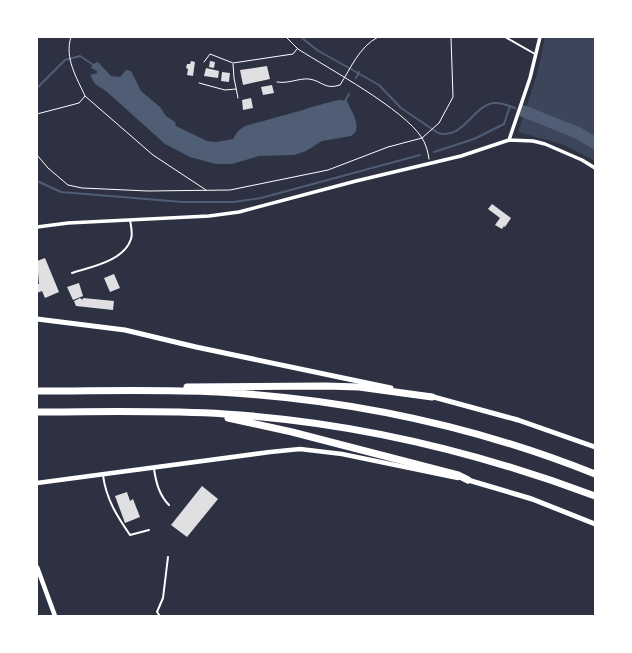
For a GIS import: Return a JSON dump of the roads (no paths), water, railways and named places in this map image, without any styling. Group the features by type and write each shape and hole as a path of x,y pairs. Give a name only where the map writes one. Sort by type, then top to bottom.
{"highway":[{"path":"132,391 203,386 326,386 359,388 432,397"},
{"path":"37,390 252,394 326,402 437,423 497,440 595,474"},
{"path":"37,412 184,412 295,420 407,439 490,459 595,496"},
{"path":"184,412 236,420 292,432 458,475 468,480"}],"main road":[{"path":"37,319 126,330 196,347 432,397 518,420 595,447"},
{"path":"468,480 532,499 595,524"}],"street":[{"path":"509,140 530,78 540,37"},
{"path":"37,227 68,223 240,212 430,163 509,140 533,141 545,144 576,157 595,168"},
{"path":"37,483 300,449 342,454 468,480"},
{"path":"37,567 55,616"}],"lane":[{"path":"505,37 536,54"},
{"path":"72,273 118,256 126,248 131,239 130,220"},
{"path":"154,467 156,483 164,500 169,505"},
{"path":"102,474 104,489 113,510 130,535 149,530"},
{"path":"160,616 157,612 163,598 168,557"}],"waterway":[{"path":"301,37 317,50 379,85 401,108 438,133 447,134 455,132 487,105 499,103 515,108"},
{"path":"37,88 65,60 80,56 95,66"},
{"path":"356,78 359,72"},
{"path":"344,103 349,94"},
{"path":"434,152 474,139 504,124 510,106"},
{"path":"523,111 578,133 595,143"},
{"path":"37,181 61,192 183,202 233,202 261,198 420,155"}]}
